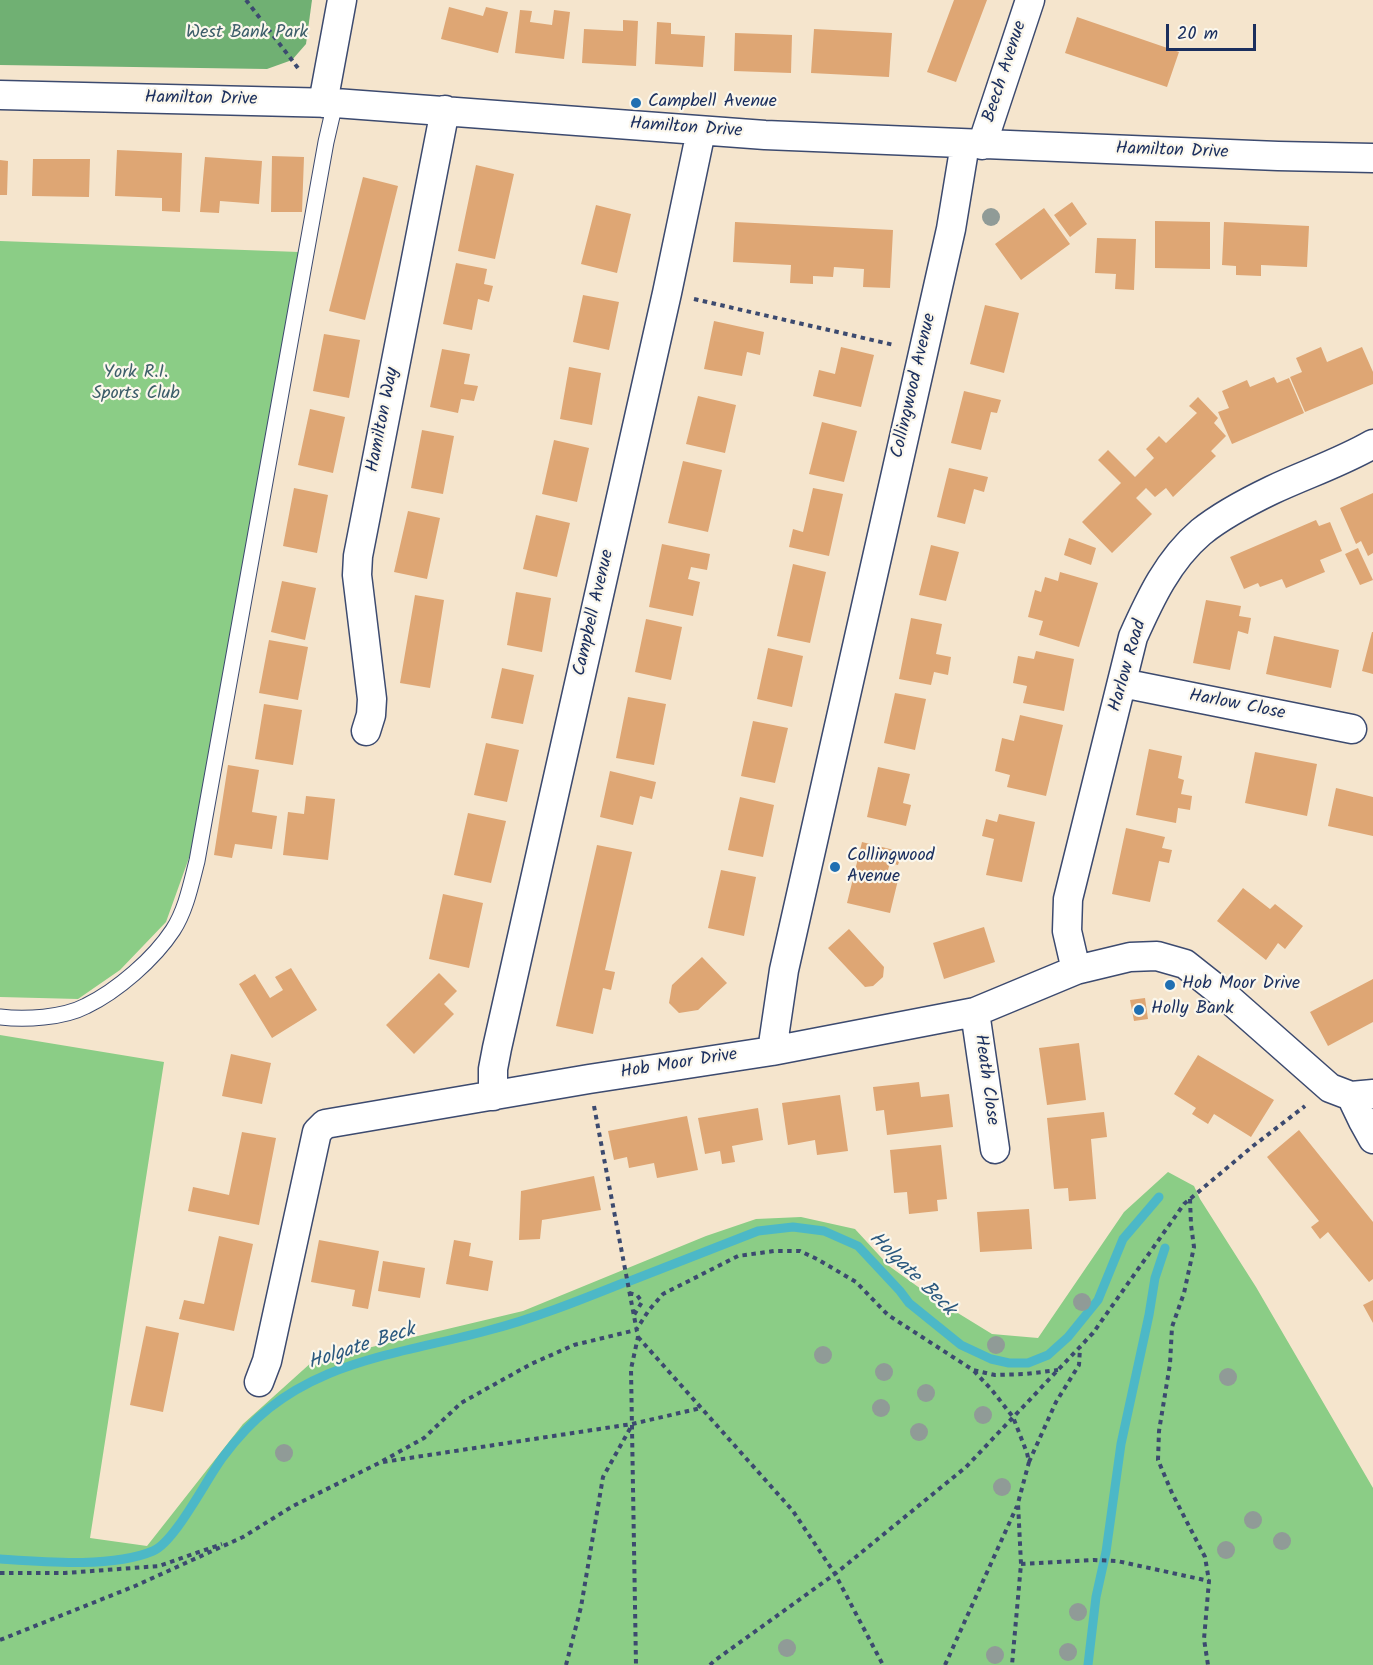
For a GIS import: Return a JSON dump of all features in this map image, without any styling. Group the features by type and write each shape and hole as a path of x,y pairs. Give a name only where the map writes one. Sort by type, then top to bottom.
{"street":[{"path":"329,103 342,0"},
{"name":"Beech Avenue","path":"974,144 1030,0"},
{"name":"Hamilton Drive","path":"0,94 329,103 701,130 974,144 1373,158"},
{"name":"Hamilton Way","path":"366,731 371,715 372,699 357,575 357,556 445,110"},
{"name":"Campbell Avenue","path":"493,1096 493,1069 497,1048 667,293 701,130"},
{"name":"Collingwood Avenue","path":"772,1051 784,970 951,229 974,144"},
{"name":"Harlow Road","path":"1076,970 1067,931 1068,899 1133,636 1150,599 1171,565 1200,533 1233,510 1273,489 1324,469 1373,444"},
{"name":"Harlow Close","path":"1122,683 1352,729"},
{"name":"Hob Moor Drive","path":"259,1382 267,1361 317,1132 325,1124 589,1079 772,1051 975,1012 1076,970 1130,957 1156,956 1185,964 1351,1093"},
{"name":"Heath Close","path":"975,1012 995,1149"},
{"path":"1351,1093 1373,1139"}],"lane":[{"path":"0,1017 52,1016 85,1007 120,984 151,957 173,930 186,901 199,849 326,142 329,103"}],"path":[{"path":"246,0 292,60 329,103"},
{"path":"667,293 923,352"},
{"path":"589,1079 638,1337 793,1511 835,1574 883,1665"},
{"path":"710,1665 835,1574 966,1467 1093,1334 1184,1204 1253,1146 1351,1093"},
{"path":"1190,1199 1194,1246 1186,1285 1172,1327 1170,1364 1159,1431 1158,1460 1204,1557 1209,1581 1204,1639 1208,1665"},
{"path":"0,1640 135,1586 243,1538 293,1506 424,1438 461,1403 531,1364 574,1346 636,1330 663,1294 738,1256 774,1251 800,1251 817,1258 856,1282 888,1315 973,1370 1013,1417 1029,1462"},
{"path":"628,1291 637,1295 642,1302 634,1316"},
{"path":"636,1665 631,1369 638,1337"},
{"path":"945,1665 1018,1503 1029,1462 1056,1402 1080,1365 1080,1347"},
{"path":"973,1370 995,1375 1058,1370"},
{"path":"379,1463 632,1424 702,1408"},
{"path":"566,1665 581,1607 603,1477 632,1424"},
{"path":"1012,1665 1020,1564 1018,1503"},
{"path":"0,1573 65,1573 159,1566 243,1538"},
{"path":"1020,1564 1117,1561 1209,1581"}],"green space":[{"name":"West Bank Park","path":"0,0 312,0 306,44 292,60 267,69 0,65"},
{"name":"York R.I. Sports Club","path":"0,241 299,252 190,855 166,922 120,970 78,999 0,997"},
{"path":"0,1035 164,1062 90,1538 147,1546 243,1424 313,1361 523,1311 706,1236 756,1219 801,1217 855,1229 889,1266 935,1299 992,1334 1038,1338 1124,1212 1168,1172 1194,1186 1256,1287 1373,1488 1373,1665 0,1665"}],"building":[{"path":"954,0 987,0 956,82 927,72"},
{"path":"449,7 483,16 486,7 508,12 498,53 441,39"},
{"path":"520,10 532,11 530,22 552,25 554,10 570,12 564,59 515,53"},
{"path":"1077,17 1179,52 1167,87 1065,53"},
{"path":"623,20 638,21 636,66 582,63 584,29 623,31"},
{"path":"657,22 671,23 671,34 705,36 703,67 655,64"},
{"path":"814,29 892,33 889,77 811,73"},
{"path":"735,33 792,35 791,73 734,71"},
{"path":"117,150 182,153 180,212 162,211 162,198 115,196"},
{"path":"272,156 304,157 302,212 271,212"},
{"path":"205,157 262,161 259,204 220,201 219,213 200,212"},
{"path":"33,159 90,159 89,197 32,196"},
{"path":"0,160 8,161 7,195 0,195"},
{"path":"476,165 514,174 495,259 458,251"},
{"path":"363,177 398,186 365,320 329,311"},
{"path":"1072,202 1087,224 1070,237 1054,215"},
{"path":"596,205 631,214 617,273 581,264"},
{"path":"1044,208 1070,244 1021,280 995,244"},
{"path":"1155,221 1210,222 1210,269 1155,268"},
{"path":"735,222 893,230 890,288 863,287 864,269 834,267 833,277 813,276 813,284 790,283 791,265 733,262"},
{"path":"1224,222 1309,226 1307,267 1261,265 1261,276 1236,275 1236,266 1222,265"},
{"path":"1097,238 1136,239 1134,290 1115,289 1116,274 1095,273"},
{"path":"456,263 487,269 484,284 493,286 489,302 478,299 472,330 443,324"},
{"path":"583,295 619,302 609,350 573,342"},
{"path":"985,305 1019,313 1004,373 970,364"},
{"path":"714,321 764,332 760,355 747,352 742,376 704,369"},
{"path":"324,334 360,340 349,398 313,391"},
{"path":"841,347 874,355 861,407 813,396 819,370 835,374"},
{"path":"1321,347 1327,362 1362,347 1373,372 1373,384 1305,412 1290,377 1302,372 1296,358"},
{"path":"442,349 470,354 464,384 478,386 474,401 461,399 458,413 430,407"},
{"path":"569,367 601,373 592,425 560,419"},
{"path":"1274,377 1277,383 1289,378 1304,413 1232,444 1218,412 1229,408 1222,391 1247,380 1250,387"},
{"path":"964,391 1001,400 997,413 991,412 981,450 951,443"},
{"path":"698,396 736,405 725,453 686,444"},
{"path":"1198,397 1218,418 1214,423 1226,436 1211,451 1216,456 1173,497 1166,488 1155,497 1146,488 1136,498 1152,514 1112,553 1082,522 1121,483 1098,460 1108,450 1135,477 1154,458 1146,449 1159,436 1166,443 1197,413 1189,406"},
{"path":"310,409 345,417 333,473 298,465"},
{"path":"822,422 857,431 844,482 809,474"},
{"path":"422,430 454,436 443,494 411,488"},
{"path":"554,440 589,448 577,502 542,494"},
{"path":"683,461 722,470 708,532 668,523"},
{"path":"949,468 988,477 984,492 974,489 965,524 937,517"},
{"path":"294,488 328,495 317,553 283,546"},
{"path":"813,488 843,494 829,556 789,547 793,529 803,532"},
{"path":"1373,493 1373,553 1368,556 1361,541 1356,544 1340,508"},
{"path":"408,511 440,518 427,579 394,572"},
{"path":"536,515 570,523 557,577 523,569"},
{"path":"1316,520 1319,526 1330,522 1342,551 1320,560 1325,572 1286,588 1282,579 1260,587 1258,583 1244,589 1230,557"},
{"path":"1069,538 1096,548 1091,565 1064,555"},
{"path":"662,544 710,554 707,570 691,567 688,579 700,582 693,616 649,607"},
{"path":"931,545 959,552 946,601 919,595"},
{"path":"1358,548 1373,580 1360,585 1345,554"},
{"path":"793,564 826,572 810,643 777,636"},
{"path":"1060,572 1098,583 1079,647 1039,635 1043,621 1028,617 1035,590 1041,592 1045,577 1058,581"},
{"path":"282,581 316,588 305,640 271,632"},
{"path":"516,592 551,598 542,652 507,645"},
{"path":"415,595 444,600 430,688 400,683"},
{"path":"1206,600 1241,606 1239,616 1251,618 1248,634 1238,631 1230,670 1193,663"},
{"path":"911,618 942,624 936,654 951,657 948,675 934,672 931,685 899,679"},
{"path":"646,619 682,627 671,680 635,672"},
{"path":"1373,632 1373,674 1362,671"},
{"path":"1274,636 1339,650 1331,688 1266,674"},
{"path":"269,640 308,647 298,700 259,693"},
{"path":"768,648 803,656 792,707 757,699"},
{"path":"1036,651 1074,659 1064,711 1023,703 1027,686 1013,683 1018,656 1034,659"},
{"path":"502,668 534,675 523,724 491,718"},
{"path":"895,693 926,699 915,750 884,743"},
{"path":"628,697 666,704 654,765 616,758"},
{"path":"264,704 302,710 293,765 255,759"},
{"path":"1020,715 1063,725 1046,796 1007,787 1010,775 995,771 1002,738 1014,741"},
{"path":"753,721 788,728 775,783 741,776"},
{"path":"486,743 519,750 507,802 474,795"},
{"path":"1149,749 1182,756 1178,778 1184,780 1181,794 1192,796 1190,810 1178,808 1176,823 1136,815"},
{"path":"1255,752 1317,764 1307,816 1245,803"},
{"path":"228,765 259,770 252,812 277,816 272,849 235,844 232,858 214,855"},
{"path":"878,767 910,774 903,803 911,805 906,826 867,817"},
{"path":"610,771 656,782 652,799 640,796 633,825 600,817"},
{"path":"1336,788 1373,797 1373,836 1328,826"},
{"path":"306,796 335,799 328,860 283,855 288,812 304,814"},
{"path":"740,797 774,805 763,857 728,850"},
{"path":"468,813 506,821 491,883 454,875"},
{"path":"999,814 1035,822 1022,882 986,875 994,839 982,836 986,819 997,822"},
{"path":"1126,828 1165,837 1162,848 1172,850 1169,863 1159,861 1150,902 1112,894"},
{"path":"862,842 902,852 898,865 890,863 886,877 898,880 890,913 847,903"},
{"path":"597,845 632,852 605,970 615,972 611,990 603,988 593,1034 556,1026"},
{"path":"721,870 756,877 744,936 708,928"},
{"path":"1243,888 1270,909 1275,904 1303,926 1285,949 1278,943 1266,960 1217,921"},
{"path":"443,894 483,903 469,968 429,959"},
{"path":"984,927 995,962 944,979 933,943"},
{"path":"849,929 884,967 883,977 873,986 865,987 828,948"},
{"path":"702,957 727,983 698,1010 679,1013 669,1003 672,985"},
{"path":"291,968 317,1010 272,1038 239,984 255,974 270,998 283,990 275,977"},
{"path":"439,973 457,991 444,1004 454,1014 414,1054 386,1025"},
{"path":"1373,979 1373,1022 1328,1046 1310,1012"},
{"name":"Holly Bank","path":"1145,998 1148,1019 1134,1021 1130,1000"},
{"path":"1079,1043 1086,1100 1047,1105 1039,1048"},
{"path":"231,1054 271,1063 262,1104 222,1096"},
{"path":"1198,1055 1274,1100 1251,1137 1214,1114 1208,1124 1192,1114 1196,1108 1174,1094"},
{"path":"919,1082 921,1097 949,1094 953,1127 887,1135 884,1110 876,1111 873,1087"},
{"path":"840,1095 848,1151 817,1155 815,1140 788,1145 782,1103"},
{"path":"758,1108 763,1140 732,1146 735,1162 722,1164 720,1151 705,1154 698,1118"},
{"path":"1104,1112 1107,1137 1091,1139 1096,1199 1069,1201 1068,1188 1054,1189 1047,1118"},
{"path":"687,1116 698,1170 657,1178 654,1163 629,1168 627,1157 614,1160 608,1131"},
{"path":"1299,1130 1373,1222 1373,1279 1369,1282 1328,1232 1320,1239 1311,1227 1319,1221 1267,1157"},
{"path":"242,1132 276,1138 259,1225 188,1211 193,1187 229,1195"},
{"path":"941,1145 947,1199 937,1200 938,1211 909,1214 907,1192 894,1193 890,1150"},
{"path":"594,1176 601,1210 542,1220 540,1239 519,1240 521,1191"},
{"path":"1029,1209 1032,1249 980,1252 977,1212"},
{"path":"219,1236 253,1244 234,1331 179,1319 184,1300 204,1304"},
{"path":"319,1240 379,1251 368,1309 352,1306 355,1290 311,1282"},
{"path":"454,1240 471,1243 469,1256 493,1261 488,1291 446,1284"},
{"path":"383,1261 425,1268 420,1298 378,1291"},
{"path":"1373,1300 1373,1323 1363,1305"},
{"path":"146,1326 179,1333 163,1412 130,1405"}],"waterway":[{"name":"Holgate Beck","path":"630,1281 758,1231 793,1227 824,1231 858,1246 909,1303 961,1345 991,1359 1009,1363 1028,1363 1048,1355 1068,1337 1098,1300 1123,1239 1159,1197"},
{"path":"1088,1665 1096,1597 1106,1552 1121,1444 1155,1278 1165,1248"},
{"name":"Holgate Beck","path":"0,1559 99,1562 118,1560 153,1551 162,1545 181,1523 223,1457 245,1430 283,1398 312,1381 387,1355 521,1321 623,1283"}],"place":[{"name":"Campbell Avenue","path":"636,103"},
{"name":"Collingwood Avenue","path":"835,867"},
{"name":"Hob Moor Drive","path":"1170,985"},
{"name":"Holly Bank","path":"1139,1010"}]}
